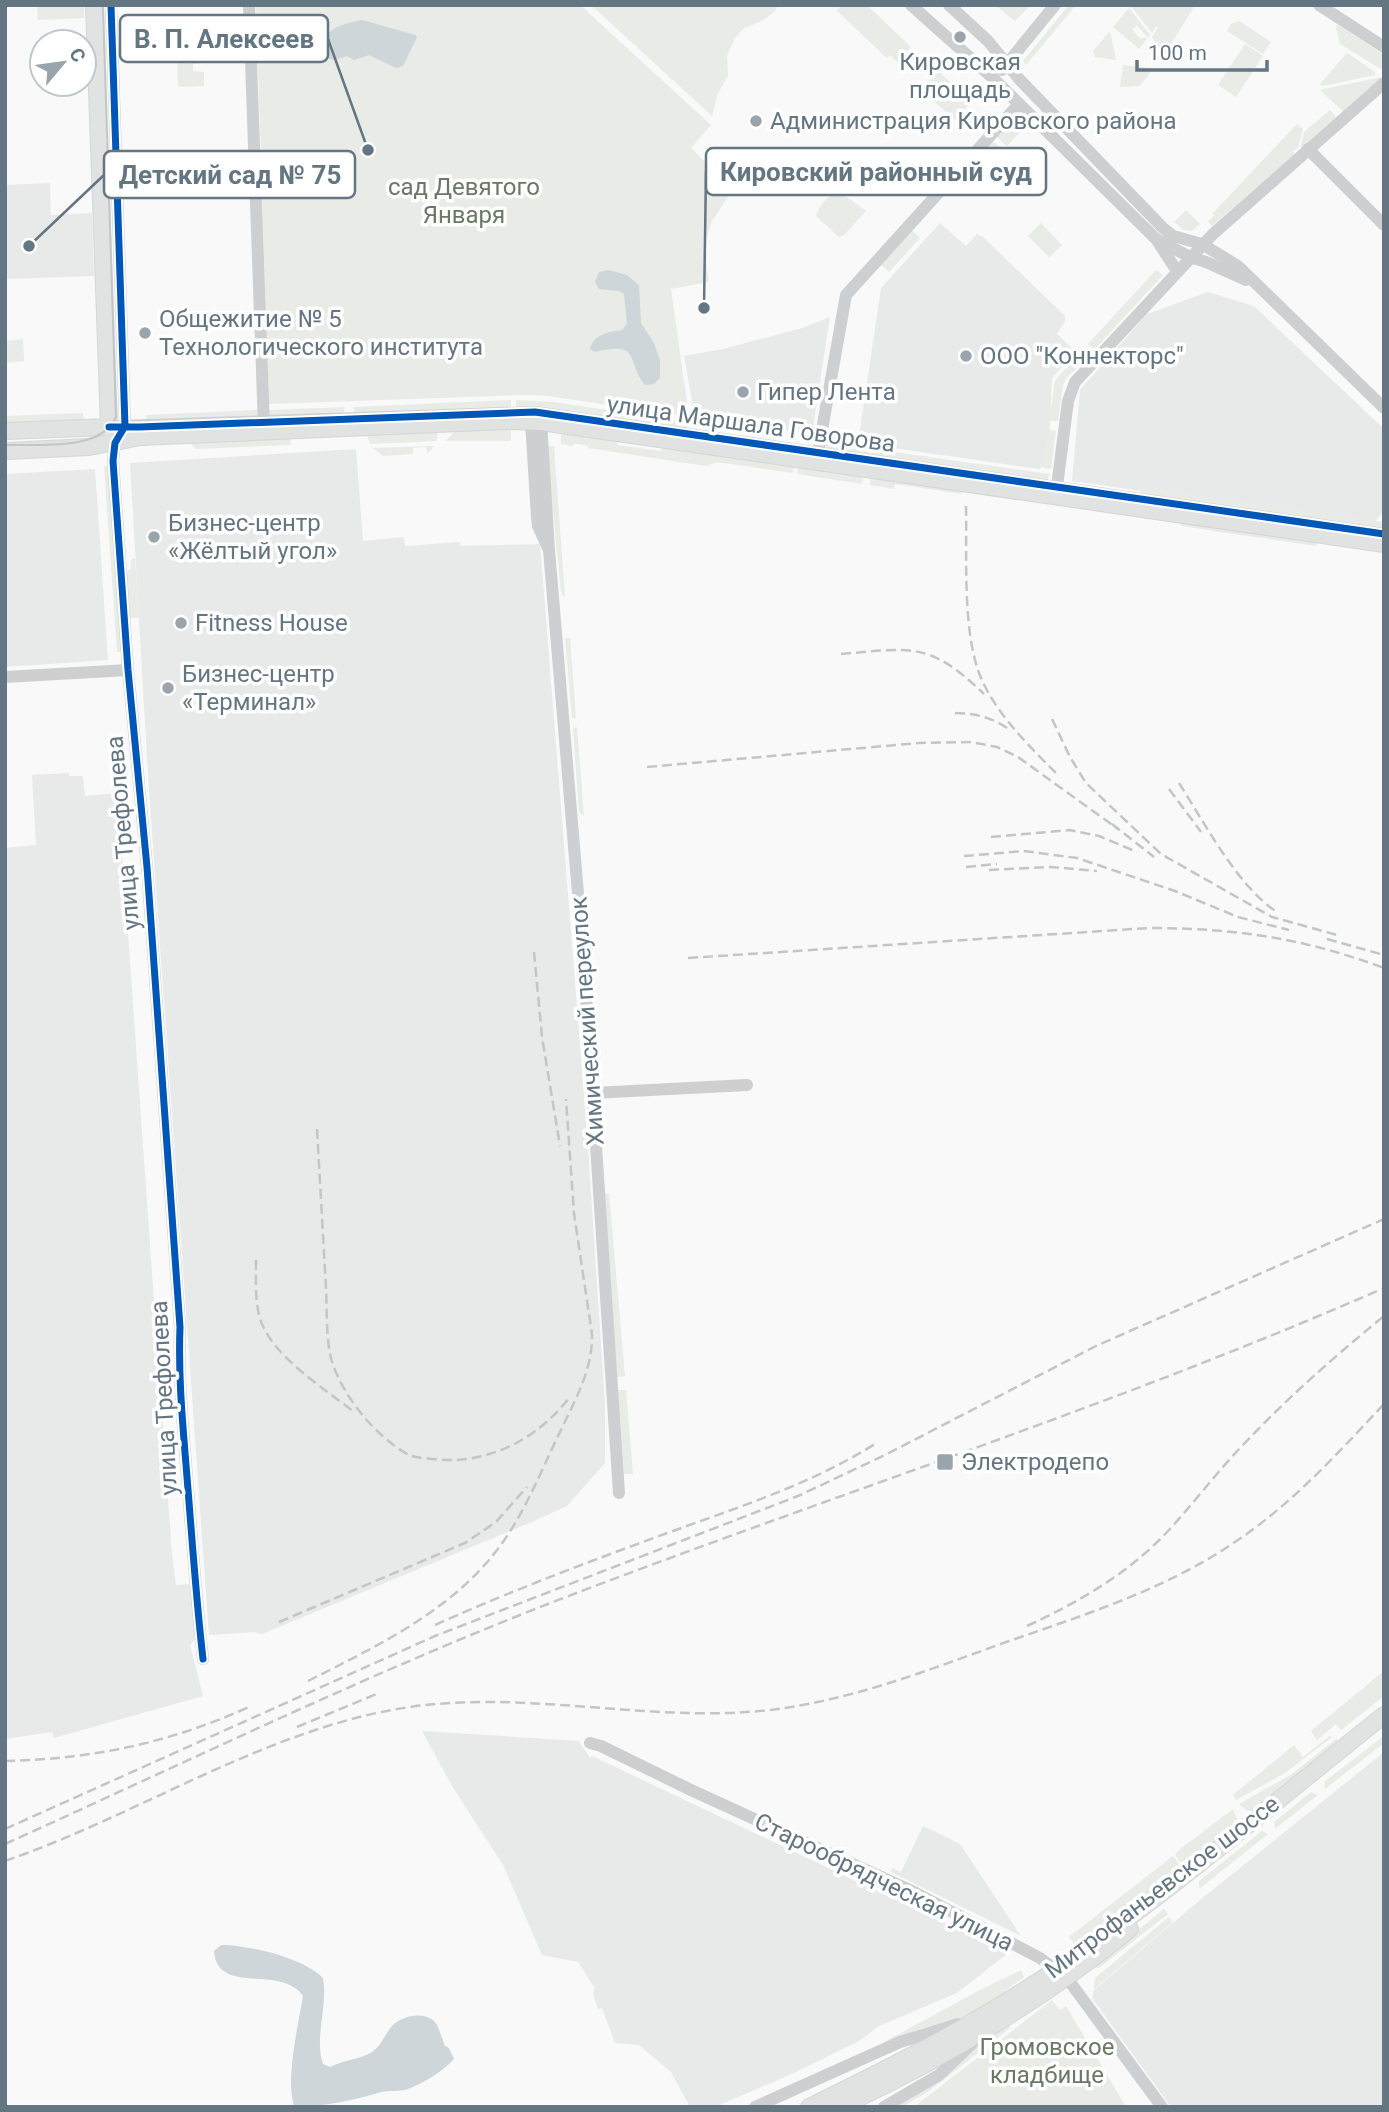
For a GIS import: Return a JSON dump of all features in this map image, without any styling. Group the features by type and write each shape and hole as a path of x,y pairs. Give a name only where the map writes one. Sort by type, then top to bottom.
{"main road":[{"path":"94,5 117,427"},
{"name":"улица Маршала Говорова","path":"5,451 89,447 140,437 264,427 535,419 1056,491 1384,544"},
{"name":"улица Маршала Говорова","path":"5,431 117,427"},
{"name":"Митрофаньевское шоссе","path":"1062,1973 1384,1715"},
{"name":"Митрофаньевское шоссе","path":"935,2051 1062,1973 1384,1727"},
{"path":"809,2107 935,2051"},
{"path":"840,2107 935,2051"}],"street":[{"path":"111,5 117,427"},
{"path":"249,5 264,427"},
{"path":"911,5 994,79 1156,239 1177,271"},
{"path":"994,79 1055,5"},
{"path":"1319,5 1384,47"},
{"path":"951,6 988,41 1006,65 1163,228 1173,236 1202,244 1238,266 1384,407"},
{"path":"1056,491 1071,387 1202,244 1384,83"},
{"path":"817,457 846,295 1019,104"},
{"path":"1308,149 1384,225"},
{"path":"1156,239 1190,257 1236,274 1263,292"},
{"name":"Химический переулок","path":"535,419 537,517 538,526 549,550 593,1093 619,1493"},
{"name":"улица Маршала Говорова","path":"117,427 264,427"},
{"name":"улица Трефолева","path":"117,427 113,461 128,670 147,867 179,1304 184,1433 203,1658"},
{"name":"улица Маршала Говорова","path":"1056,491 1384,534"},
{"path":"5,677 128,670"},
{"path":"593,1093 747,1085"},
{"name":"Старообрядческая улица","path":"590,1743 914,1892 1040,1958 1062,1973 1162,2107"},
{"path":"755,2107 900,2042 983,2023"},
{"path":"884,2107 939,2075 983,2023"}],"shaded area":[{"path":"362,20 417,37 403,66 396,68 369,55 354,60 347,56 334,60 327,58 324,48 328,34 339,26"},
{"path":"50,183 51,215 92,213 94,276 5,279 5,185"},
{"path":"940,223 966,246 977,234 983,237 1065,316 1057,334 1076,352 1052,378 1048,463 1039,469 858,443 881,288"},
{"path":"608,270 627,275 639,285 641,323 654,343 660,361 660,378 654,384 645,385 626,351 610,349 595,352 590,349 598,337 622,330 627,324 624,294 599,289 595,282 599,272"},
{"path":"1208,292 1254,306 1384,429 1384,511 1373,524 1072,481 1080,390 1147,314"},
{"path":"830,317 812,434 695,418 684,356 723,349 802,328"},
{"path":"356,449 363,541 404,537 405,546 460,542 460,546 540,544 587,1132 605,1404 605,1463 567,1506 534,1521 262,1634 254,1632 209,1635 148,776 130,463"},
{"path":"95,469 108,660 5,667 5,474"},
{"path":"69,773 69,776 83,776 85,796 118,793 172,1554 176,1585 191,1584 196,1639 190,1645 203,1696 54,1738 52,1732 5,1739 5,848 36,845 32,775"},
{"path":"422,1731 579,1741 590,1758 592,1756 1008,1953 957,1993 879,2026 859,2041 792,2074 715,2107 690,2107 671,2072 639,2045 615,2043 602,2008 598,2009 593,1994 594,1987 578,1962 542,1955 503,1865 452,1786"},
{"path":"1384,1752 1384,2107 1171,2107 1092,1998 1094,1990 1194,1905"},
{"path":"923,1826 960,1844 1021,1936 891,1872 892,1868 901,1872"},
{"path":"221,1945 246,1947 275,1954 303,1964 323,1978 320,2044 323,2064 330,2067 372,2052 396,2022 415,2016 433,2020 454,2059 433,2076 408,2089 328,2104 295,2107 292,2097 292,2069 303,1996 293,1987 280,1982 226,1973 218,1965 214,1951"}],"green space":[{"path":"37,5 84,5 84,18 38,20"},
{"name":"сад Девятого Января","path":"256,5 580,5 711,125 691,148 733,189 711,223 704,247 709,282 671,289 689,417 525,395 269,404"},
{"path":"591,5 778,5 774,12 762,21 744,28 735,38 727,56 728,76 718,93 712,116"},
{"path":"842,5 867,5 911,47 897,62 890,55 887,58 837,11"},
{"path":"995,5 1031,5 1015,21"},
{"path":"1069,5 1076,5 1026,65 1023,61"},
{"path":"1195,5 1163,57 1152,37 1158,28 1156,26 1152,33 1131,6"},
{"path":"1129,8 1150,35 1148,38 1137,25 1132,30 1141,39 1147,39 1139,49 1113,27"},
{"path":"1239,21 1271,42 1263,54 1227,31 1231,24"},
{"path":"1338,25 1384,55 1384,71 1340,44 1336,27"},
{"path":"1110,31 1116,60 1095,57 1093,51"},
{"path":"1245,44 1263,56 1236,97 1218,85"},
{"path":"203,53 204,63 193,64 193,71 204,72 204,86 178,87 177,54"},
{"path":"1347,53 1375,72 1375,75 1323,86 1320,84"},
{"path":"1123,65 1149,68 1151,72 1139,86 1120,87"},
{"path":"938,71 972,101 955,120 928,96 931,93 924,87"},
{"path":"1382,77 1343,111 1320,90 1324,89"},
{"path":"1330,110 1335,118 1300,149 1304,132"},
{"path":"1013,118 1024,128 1007,146 995,135"},
{"path":"1297,124 1303,129 1298,148 1293,151 1295,154 1212,226 1208,221 1214,216 1213,213"},
{"path":"992,141 1003,150 976,179 966,170"},
{"path":"838,191 866,211 839,237 816,216 825,201"},
{"path":"1186,210 1200,224 1192,231 1183,230 1174,222"},
{"path":"1041,223 1062,245 1049,257 1028,236"},
{"path":"909,228 920,238 889,272 878,262"},
{"path":"1156,270 1163,275 1094,350 1088,344"},
{"path":"23,339 24,361 5,363 5,341"},
{"path":"1070,363 1076,369 1063,385 1058,421 1049,421 1055,381"},
{"path":"511,400 511,407 355,414 353,407"},
{"path":"516,400 553,402 689,422 687,429 516,407"},
{"path":"345,407 343,415 270,418 268,410"},
{"path":"258,410 258,415 146,422 146,415"},
{"path":"83,413 84,421 5,424 5,416"},
{"path":"511,426 511,441 446,441 456,430"},
{"path":"1048,429 1056,431 1051,469 1043,468"},
{"path":"435,430 438,434 436,441 370,444 367,435"},
{"path":"561,431 615,437 618,445 660,451 666,445 794,463 793,473 717,462 706,466 588,448 574,443 573,446 561,444"},
{"path":"290,438 291,445 195,449 190,442"},
{"path":"823,442 1050,474 1047,481 827,448"},
{"path":"434,446 428,453 426,447 413,448 413,454 383,456 373,448"},
{"path":"546,446 554,446 565,597 561,591"},
{"path":"799,464 863,476 862,484 797,474"},
{"path":"104,466 108,466 121,652 117,652"},
{"path":"871,477 961,487 962,494 895,484 894,489 870,485"},
{"path":"1139,487 1384,522 1384,530 1141,495"},
{"path":"1180,519 1317,541 1316,546 1181,526"},
{"path":"135,558 139,618 129,618 126,572 131,569 131,559"},
{"path":"565,638 570,638 576,718 572,718"},
{"path":"577,727 584,816 579,812 573,729"},
{"path":"609,1193 625,1376 617,1377 605,1194"},
{"path":"618,1390 626,1390 633,1474 624,1474"},
{"path":"1384,1671 1384,1696 1341,1730 1336,1724 1317,1740 1311,1731"},
{"path":"1331,1735 1332,1737 1285,1773 1236,1800 1233,1795 1294,1745 1303,1757"},
{"path":"1384,1736 1384,1743 1325,1789 1324,1782"},
{"path":"1337,1738 1338,1744 1255,1810 1247,1811 1239,1804 1292,1774"},
{"path":"1311,1792 1318,1795 1275,1829 1274,1822"},
{"path":"1233,1809 1238,1821 1233,1827 1183,1865 1175,1855 1179,1850"},
{"path":"1262,1831 1268,1834 1199,1889 1199,1881"},
{"path":"1173,1856 1182,1868 1078,1948 1069,1937"},
{"path":"1164,1909 1168,1914 1099,1968 1093,1967"},
{"path":"1169,1917 1173,1922 1094,1989 1095,1978"},
{"path":"1021,1970 1024,1977 1005,1991 1007,1994 966,2016 884,2042 978,1991"},
{"name":"Громовское кладбище","path":"1052,2000 1060,2010 1066,2006 1126,2107 914,2107"},
{"path":"1008,2025 1010,2028 929,2091 902,2107 897,2107"}],"tram line":[{"path":"5,445 51,445 83,441 97,436 108,428 116,417 103,5"}],"railway":[{"path":"966,506 968,617 975,660 981,678 1005,718 1058,775"},
{"path":"841,654 903,650 933,656 965,677 984,694"},
{"path":"955,713 984,717 1010,730"},
{"path":"1052,719 1086,783 1161,854 1272,917 1337,935"},
{"path":"647,767 919,743 971,742 997,747 1018,757 1118,829"},
{"path":"1179,783 1235,870 1249,887 1277,912"},
{"path":"1169,789 1201,832"},
{"path":"1112,824 1154,857"},
{"path":"991,837 1070,830 1099,836 1137,852"},
{"path":"964,856 1024,851 1077,858 1175,891 1238,917 1289,930"},
{"path":"966,867 997,864"},
{"path":"989,870 1051,867 1097,871"},
{"path":"688,958 1180,928 1240,933 1297,942 1384,968"},
{"path":"1327,939 1384,955"},
{"path":"534,952 542,1037 560,1146"},
{"path":"308,1681 416,1622 465,1585 486,1563 520,1514 576,1398 586,1373 592,1334 574,1214 566,1099"},
{"path":"317,1129 330,1354 344,1389 373,1427 409,1455 451,1460 473,1458 505,1449 533,1433 569,1398"},
{"path":"5,1829 435,1636 798,1496 883,1456 1096,1346 1384,1219"},
{"path":"256,1260 259,1315 274,1344 299,1369 354,1412"},
{"path":"5,1844 284,1716 495,1625 668,1559 1080,1410 1283,1331 1384,1288"},
{"path":"1027,1626 1084,1596 1137,1560 1168,1531 1232,1456 1276,1412 1384,1316"},
{"path":"5,1861 54,1843 247,1756 346,1721 397,1709 479,1702 685,1713 763,1711 835,1698 905,1678 1125,1599 1209,1559 1256,1527 1295,1495 1384,1404"},
{"path":"435,1625 553,1576 778,1492 830,1469 878,1442"},
{"path":"279,1622 465,1543 496,1522 527,1487"},
{"path":"297,1727 379,1693"},
{"path":"5,1761 69,1757 130,1747 190,1730 249,1707"}],"cycle path":[{"path":"111,5 125,426 115,443 113,461 128,670 147,867 180,1327 182,1421 203,1659"},
{"path":"109,427 535,412 1384,534"}],"place":[{"name":"Кировская площадь","path":"960,37"},
{"name":"Администрация Кировского района","path":"756,121"},
{"name":"В. П. Алексеев","path":"368,150"},
{"name":"Детский сад № 75","path":"29,246"},
{"name":"Кировский районный суд","path":"704,308"},
{"name":"Общежитие № 5 Технологического института","path":"145,333"},
{"name":"ООО \"Коннекторс\"","path":"966,356"},
{"name":"Гипер Лента","path":"743,392"},
{"name":"Бизнес-центр «Жёлтый угол»","path":"154,537"},
{"name":"Fitness House","path":"181,623"},
{"name":"Бизнес-центр «Терминал»","path":"168,688"},
{"name":"Электродепо","path":"945,1462"}]}
